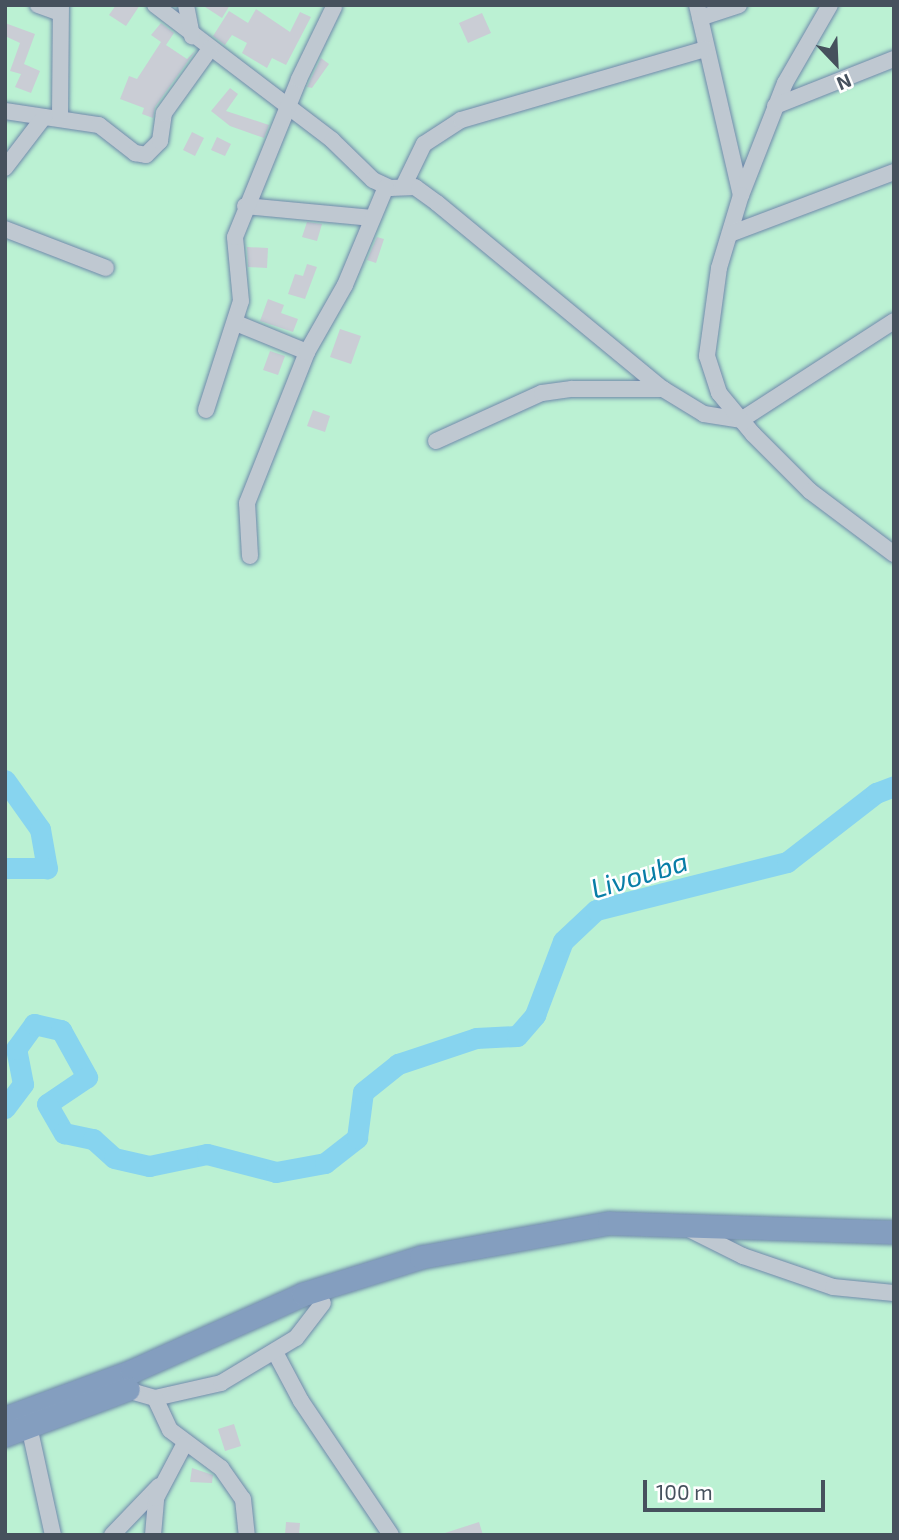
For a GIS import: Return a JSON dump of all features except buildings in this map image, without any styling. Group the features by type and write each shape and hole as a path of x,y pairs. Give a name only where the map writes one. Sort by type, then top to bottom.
{"highway":[{"path":"5,1435 16,1416 132,1371 303,1294 355,1282 421,1257 519,1237 609,1223 894,1231"},
{"path":"16,1416 127,1390 323,1303 355,1282"}],"street":[{"path":"5,168 52,116 60,9 38,5"},
{"path":"155,5 289,110 394,187 415,187 437,203 663,389 704,414 740,420 894,321"},
{"path":"186,5 192,36"},
{"path":"739,5 698,12 741,195"},
{"path":"830,5 775,106 741,195 714,295 707,356 719,393 740,420 810,491 894,554"},
{"path":"206,410 236,323 241,290 234,237 245,206 334,7"},
{"path":"5,111 99,125 135,153 150,154 160,141 164,113 210,49"},
{"path":"250,556 247,503 307,352 345,285 372,218 424,144 461,120 705,49"},
{"path":"775,106 894,59"},
{"path":"730,234 894,172"},
{"path":"245,206 372,218"},
{"path":"5,229 106,268"},
{"path":"236,323 307,352"},
{"path":"436,441 542,393 663,389"},
{"path":"677,1223 744,1256 833,1287 894,1293"},
{"path":"127,1390 155,1398 220,1383 276,1354 296,1338 323,1303"},
{"path":"276,1354 301,1401 391,1535"},
{"path":"155,1398 170,1430 184,1445 221,1468 243,1499 247,1535"},
{"path":"16,1416 52,1535"},
{"path":"112,1535 161,1484 184,1445"},
{"path":"153,1535 161,1484"}],"green space":[{"path":"5,5 894,5 894,1535 5,1535"}],"waterway":[{"name":"Livouba","path":"5,780 40,829 47,868 5,868"},
{"name":"Livouba","path":"5,1108 23,1084 16,1049 34,1024 61,1030 87,1077 47,1104 64,1133 93,1139 114,1158 149,1166 207,1154 276,1172 325,1163 357,1138 363,1092 398,1064 476,1038 517,1036 535,1015 563,941 596,910 787,862 876,793 894,786"}]}
